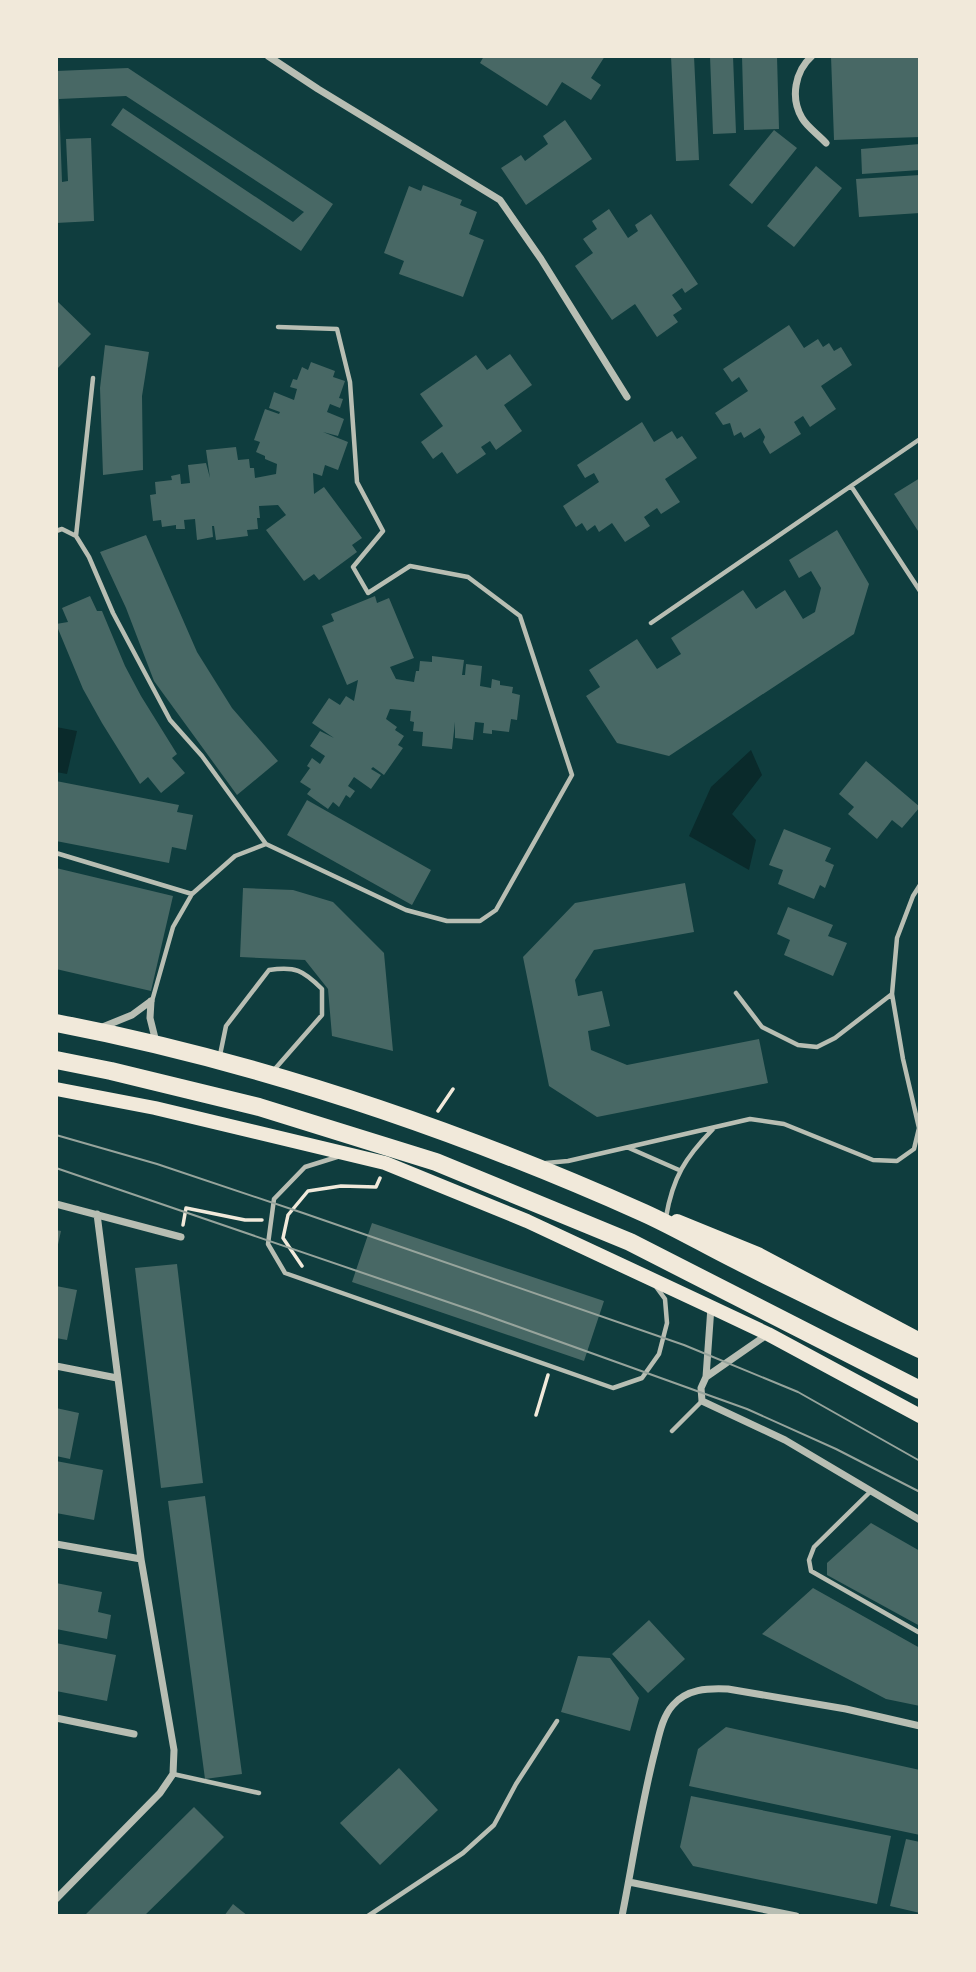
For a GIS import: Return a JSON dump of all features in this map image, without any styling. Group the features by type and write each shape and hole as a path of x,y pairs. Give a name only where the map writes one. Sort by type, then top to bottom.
{"highway":[{"path":"56,1024 113,1034 278,1076 445,1130 648,1214 824,1304 920,1349"},
{"path":"56,1060 259,1107 436,1162 629,1242 815,1334 920,1390"},
{"path":"824,1304 920,1360"}],"main road":[{"path":"56,1024 218,1060 536,1164 758,1254 920,1340"},
{"path":"56,1089 155,1108 385,1163 508,1213 650,1278 768,1334 920,1416"}],"street":[{"path":"268,56 500,200 541,259 627,397"},
{"path":"812,56 802,65 794,92 802,118 826,143"},
{"path":"88,1032 132,1015 152,1001"},
{"path":"152,1001 150,1018 153,1037 159,1046"},
{"path":"56,1203 181,1237"},
{"path":"56,1899 160,1793 173,1774 174,1750 141,1559 97,1214"},
{"path":"711,1307 706,1377 701,1388 702,1401 785,1440 920,1520"},
{"path":"706,1377 768,1334"},
{"path":"56,1366 117,1378"},
{"path":"56,1544 141,1559"},
{"path":"622,1916 648,1779 663,1724 672,1706 688,1693 708,1688 728,1689 846,1709 920,1726"},
{"path":"56,1718 134,1734"},
{"path":"629,1882 796,1916"}],"lane":[{"path":"56,531 62,529 76,536 170,720 202,756 266,844 406,910 447,921 480,921 496,910 572,775 520,616 468,577 410,566 368,593 353,567 383,531 357,482 350,382 337,329 278,327"},
{"path":"76,536 93,378"},
{"path":"651,623 920,439"},
{"path":"851,486 920,591"},
{"path":"152,1001 173,927 191,894 235,856 266,844"},
{"path":"56,853 191,894"},
{"path":"536,1164 568,1161 750,1119 783,1124 873,1160 897,1161 914,1149 919,1128 892,994 897,938 920,885"},
{"path":"218,1060 226,1026 261,979 269,970 289,967 308,975 322,989 322,1015 269,1076"},
{"path":"736,993 762,1027 798,1045 817,1048 835,1038 892,994"},
{"path":"666,1217 671,1188 679,1170 690,1153 713,1128"},
{"path":"629,1147 679,1170"},
{"path":"348,1154 306,1167 274,1199 268,1244 285,1273 613,1388 642,1378 659,1354 667,1323 665,1299 650,1278"},
{"path":"672,1431 702,1401"},
{"path":"872,1490 814,1547 809,1560 811,1571 920,1633"},
{"path":"368,1916 463,1853 494,1825 516,1784 557,1721"},
{"path":"173,1774 259,1793"}],"path":[{"path":"427,1127 453,1089"},
{"path":"313,1271 301,1265 283,1238 288,1214 307,1191 341,1186 376,1188"},
{"path":"186,1208 245,1220"},
{"path":"536,1415 551,1366"}],"water":[{"path":"56,727 77,731 67,774 56,772"},
{"path":"751,750 762,775 732,814 756,840 749,870 689,836 711,787"}],"building":[{"path":"484,56 605,56 591,78 601,85 591,100 562,82 547,106 480,63"},
{"path":"671,56 694,56 699,160 676,161"},
{"path":"710,56 733,56 736,133 713,134"},
{"path":"742,56 777,56 779,129 744,130"},
{"path":"831,56 920,56 920,137 834,140"},
{"path":"128,68 333,204 301,251 111,125 123,108 293,222 304,212 126,96 59,99 62,182 68,181 66,139 91,138 94,221 56,223 56,71"},
{"path":"565,120 592,159 526,205 501,168 521,155 525,161 548,144 543,136"},
{"path":"774,130 797,148 752,204 729,185"},
{"path":"920,144 920,170 862,174 861,149"},
{"path":"816,166 842,188 794,247 767,226"},
{"path":"920,175 920,213 859,217 856,179"},
{"path":"423,185 462,200 460,205 477,212 469,234 484,240 463,297 399,274 404,261 384,253 409,186 421,191"},
{"path":"609,209 628,238 638,231 635,225 651,214 698,284 685,293 682,288 672,295 682,309 673,315 678,322 657,337 635,304 612,320 575,266 593,253 583,239 597,229 592,221"},
{"path":"56,300 91,334 56,370"},
{"path":"789,325 804,348 818,339 823,347 829,343 834,351 841,347 852,365 821,386 836,409 810,427 803,416 794,422 801,434 770,454 763,442 765,437 760,428 744,438 741,432 734,436 730,423 723,425 715,413 748,391 739,377 732,382 723,369"},
{"path":"105,345 149,352 142,396 143,470 103,475 100,388"},
{"path":"510,354 532,385 504,405 522,431 496,450 490,441 481,447 486,454 457,474 442,452 433,459 421,442 443,426 420,394 476,355 487,370"},
{"path":"311,362 335,371 333,377 345,381 339,398 343,399 340,408 330,404 327,412 344,419 338,436 323,432 348,442 338,470 325,465 322,476 313,473 314,494 324,487 362,538 352,545 357,552 319,580 314,574 304,581 266,530 286,515 278,505 259,506 258,529 247,530 248,536 216,540 212,526 213,537 197,540 195,519 184,520 185,529 176,529 176,525 162,527 161,520 153,521 150,495 156,494 155,482 172,480 171,476 180,474 181,484 190,483 188,465 206,463 210,478 206,450 236,447 238,460 249,459 255,478 276,474 277,464 256,452 260,442 254,440 265,409 279,414 280,412 269,408 274,392 294,400 297,389 290,387 293,379 297,380 302,367 308,370"},
{"path":"642,422 654,442 672,431 677,439 682,436 697,458 665,479 680,502 661,514 657,508 644,517 650,526 625,542 612,523 599,532 595,525 587,531 582,523 576,527 563,506 599,482 594,473 585,478 577,465"},
{"path":"920,478 920,534 894,494"},
{"path":"837,530 869,584 854,634 669,756 617,743 586,696 600,687 589,670 637,639 657,669 681,654 671,638 743,590 756,609 785,590 803,619 815,612 821,588 811,571 799,578 789,560"},
{"path":"146,535 197,652 232,708 278,761 237,795 154,681 126,608 100,552"},
{"path":"90,596 97,611 102,611 141,696 177,754 172,758 185,773 161,793 148,777 140,784 102,723 83,689 56,624 68,622 62,608"},
{"path":"375,596 377,603 389,598 414,658 390,667 396,679 414,682 420,661 432,662 432,656 464,660 462,675 465,675 466,664 482,666 480,686 491,688 492,679 500,681 500,685 513,687 512,693 520,695 517,720 511,719 509,732 492,730 492,734 483,733 484,723 475,722 473,740 455,738 455,722 452,749 422,746 423,732 413,731 411,711 390,709 386,719 404,736 398,745 403,748 384,775 373,767 371,769 381,775 371,789 354,777 348,786 355,791 350,798 346,795 339,807 333,802 328,809 307,794 311,789 300,782 310,768 307,766 312,758 320,764 325,756 310,746 320,731 334,738 312,723 329,698 340,705 346,696 354,701 358,680 347,685 322,626 334,621 331,614"},
{"path":"866,761 920,807 902,828 892,820 877,839 848,814 854,807 839,794"},
{"path":"56,781 179,805 177,812 193,815 186,850 172,847 169,863 56,841"},
{"path":"307,800 431,870 412,905 287,835"},
{"path":"784,829 831,848 825,861 834,865 825,888 820,885 814,899 778,884 783,870 769,865"},
{"path":"56,868 173,896 151,991 56,969"},
{"path":"685,883 694,932 594,950 575,980 578,996 602,991 610,1026 588,1031 591,1050 627,1065 759,1039 768,1083 597,1117 549,1086 523,957 575,903"},
{"path":"243,888 293,890 333,902 384,953 393,1051 332,1036 328,989 305,960 240,957"},
{"path":"788,907 833,925 828,936 847,943 833,976 784,955 790,940 777,934"},
{"path":"372,1223 604,1301 584,1361 352,1282"},
{"path":"56,1230 61,1231 57,1249 56,1249"},
{"path":"177,1264 203,1483 161,1488 135,1268"},
{"path":"56,1286 77,1290 67,1340 56,1338"},
{"path":"56,1408 79,1413 70,1459 56,1456"},
{"path":"56,1461 103,1470 94,1520 56,1513"},
{"path":"205,1496 242,1774 205,1779 168,1501"},
{"path":"871,1523 920,1551 920,1626 827,1575 827,1563"},
{"path":"56,1583 102,1592 98,1612 111,1615 107,1639 56,1629"},
{"path":"813,1588 920,1648 920,1706 886,1699 762,1634"},
{"path":"649,1620 685,1659 648,1693 612,1654"},
{"path":"56,1643 116,1655 107,1701 56,1691"},
{"path":"578,1656 610,1658 639,1698 630,1731 561,1712"},
{"path":"726,1727 920,1770 920,1835 689,1786 698,1749"},
{"path":"399,1768 438,1810 380,1865 340,1823"},
{"path":"691,1796 891,1836 877,1904 693,1866 680,1847"},
{"path":"194,1807 224,1837 186,1875 144,1916 84,1916"},
{"path":"906,1839 920,1842 920,1913 890,1906"},
{"path":"233,1904 248,1916 224,1916"}],"tram line":[{"path":"56,1135 157,1164 684,1345 798,1392 920,1461"},
{"path":"56,1168 477,1312 747,1409 836,1449 920,1492"}]}
